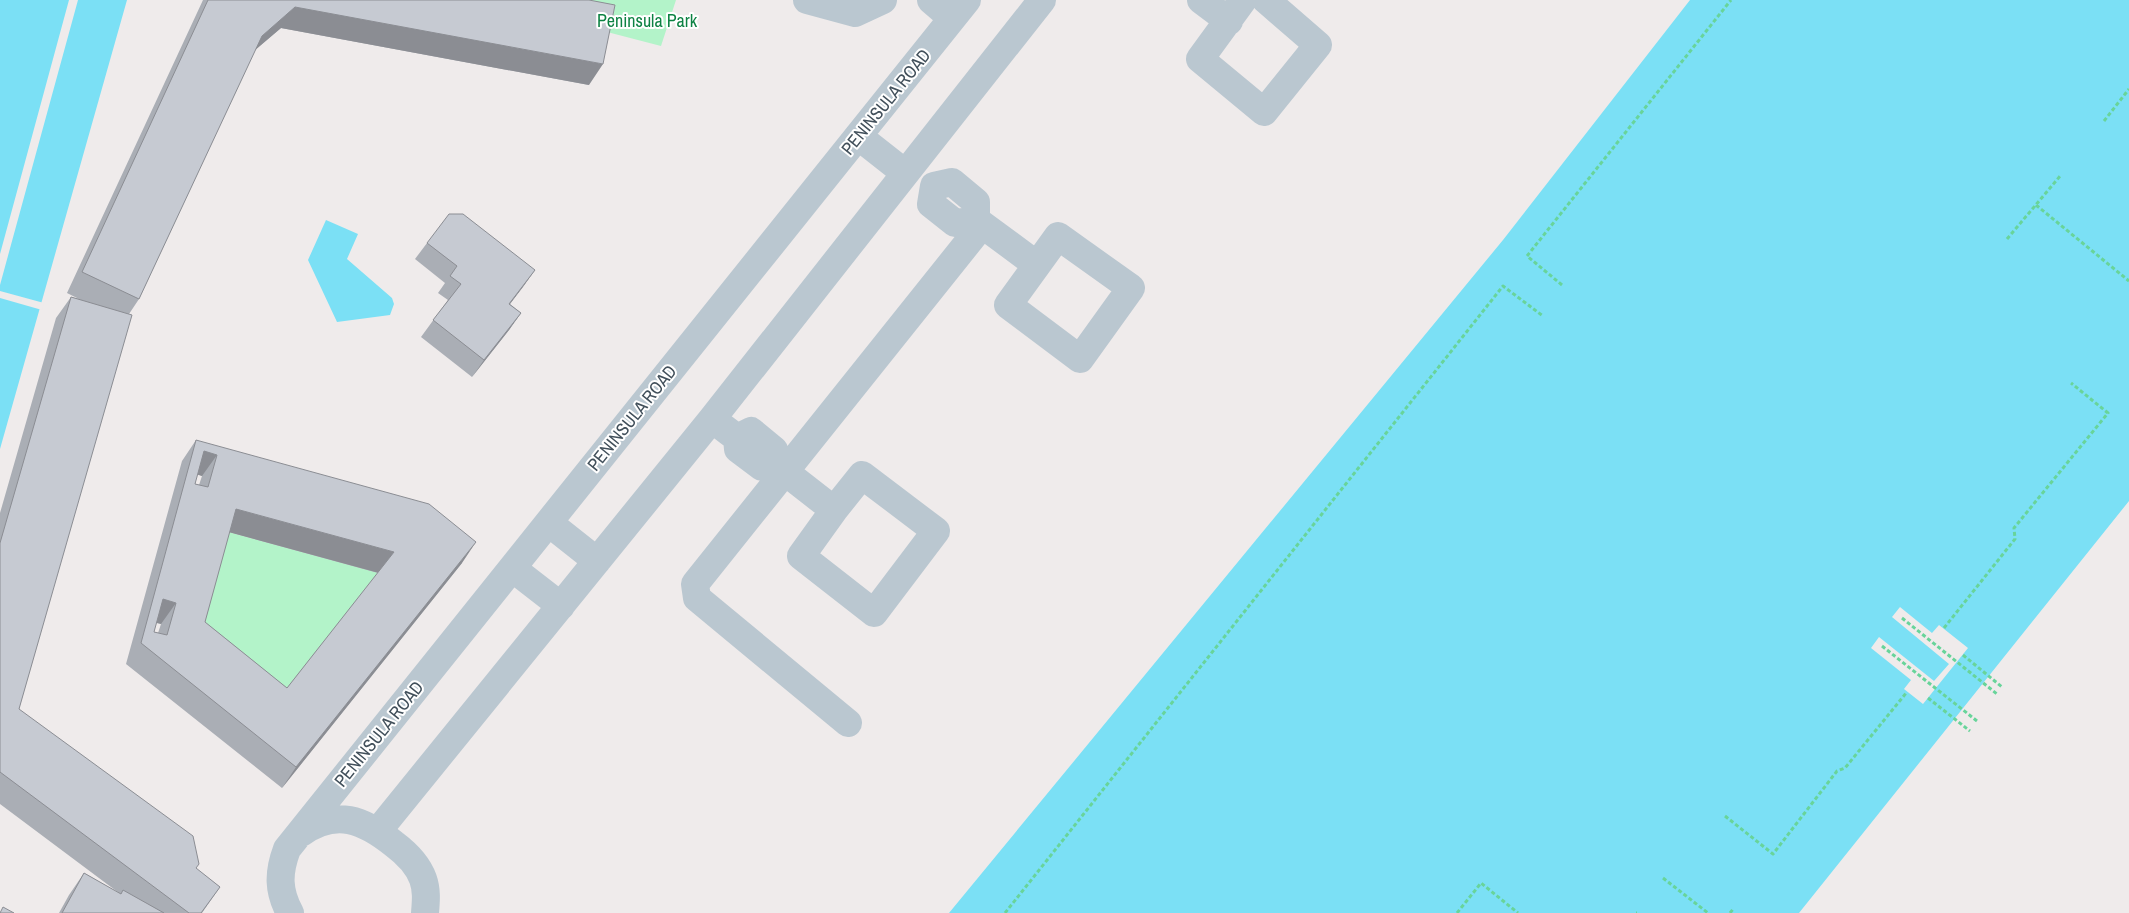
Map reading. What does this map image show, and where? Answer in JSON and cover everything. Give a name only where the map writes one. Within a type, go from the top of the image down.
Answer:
[{"type":"street","points":[[807,0],[855,13],[883,0]]},
{"type":"street","points":[[931,0],[959,9]]},
{"type":"street","points":[[378,831],[712,419],[1042,0]]},
{"type":"street","points":[[1201,0],[1236,10],[1200,59],[1264,112],[1318,45],[1266,0]]},
{"type":"street","name":"PENINSULA ROAD","points":[[290,913],[283,900],[280,883],[281,866],[287,849],[959,9]]},
{"type":"street","points":[[858,136],[934,186],[931,204],[955,223],[979,222],[1037,265]]},
{"type":"street","points":[[848,723],[697,598],[695,584],[781,468],[979,222]]},
{"type":"street","points":[[1058,236],[1131,288],[1080,359],[1008,305],[1037,265],[1058,236]]},
{"type":"street","points":[[712,419],[737,438],[738,450],[762,467],[781,468],[834,510]]},
{"type":"street","points":[[862,475],[936,531],[874,613],[800,556],[834,510],[862,475]]},
{"type":"street","points":[[549,522],[597,560]]},
{"type":"street","points":[[512,568],[561,606]]},
{"type":"street","name":"PENINSULA ROAD","points":[[298,836],[312,826],[328,820],[346,819],[363,823],[378,831],[414,863],[423,878],[426,895],[425,913]]},
{"type":"path","points":[[1562,284],[1527,256],[1731,0]]},
{"type":"path","points":[[2104,121],[2129,90]]},
{"type":"path","points":[[2007,238],[2061,175]]},
{"type":"path","points":[[2036,205],[2129,280]]},
{"type":"path","points":[[1005,913],[1503,286],[1543,316]]},
{"type":"path","points":[[1944,628],[2015,539],[2014,528],[2108,413],[2072,383]]},
{"type":"path","points":[[1902,618],[1997,694]]},
{"type":"path","points":[[1882,646],[1978,722]]},
{"type":"path","points":[[1963,655],[2002,687]]},
{"type":"path","points":[[1725,816],[1773,854],[1837,770],[1845,768],[1907,692]]},
{"type":"path","points":[[1928,698],[1970,731]]},
{"type":"path","points":[[1662,878],[1708,913]]},
{"type":"path","points":[[1457,913],[1481,883],[1518,913]]},
{"type":"path","points":[[1730,913],[1734,908]]},
{"type":"green space","name":"Peninsula Park","points":[[484,0],[676,0],[661,46]]},
{"type":"green space","points":[[221,530],[379,573],[272,709],[190,643]]},
{"type":"water","points":[[0,0],[127,0],[0,449]]},
{"type":"water","points":[[1690,0],[2129,0],[2129,501],[1799,913],[949,913],[1503,240]]},
{"type":"water","points":[[326,220],[358,234],[347,259],[392,298],[394,304],[390,315],[337,322],[308,260]]},
{"type":"pier","points":[[69,0],[78,0],[0,285],[0,254]]},
{"type":"pier","points":[[0,291],[44,303],[42,310],[0,298]]},
{"type":"pier","points":[[1900,607],[1932,633],[1939,625],[1968,648],[1923,704],[1904,689],[1911,680],[1871,648],[1879,637],[1934,681],[1949,664],[1892,617]]},
{"type":"building","points":[[208,0],[589,0],[615,5],[603,64],[295,7],[262,36],[139,299],[82,272]]},
{"type":"building","points":[[449,214],[463,214],[535,270],[509,304],[521,313],[484,360],[433,320],[461,284],[450,276],[457,266],[427,243]]},
{"type":"building","points":[[71,297],[132,315],[19,709],[193,836],[199,864],[196,868],[220,887],[201,913],[189,913],[0,772],[0,543]]},
{"type":"building","points":[[196,440],[429,504],[476,542],[296,767],[141,643]],"holes":[[[204,451],[217,455],[208,487],[195,484]],[[236,509],[394,552],[287,688],[205,622]],[[163,599],[176,603],[167,635],[154,632]]]},
{"type":"building","points":[[84,873],[121,894],[123,890],[164,913],[62,913]]},
{"type":"building","points":[[3,907],[14,913],[0,913]]}]
